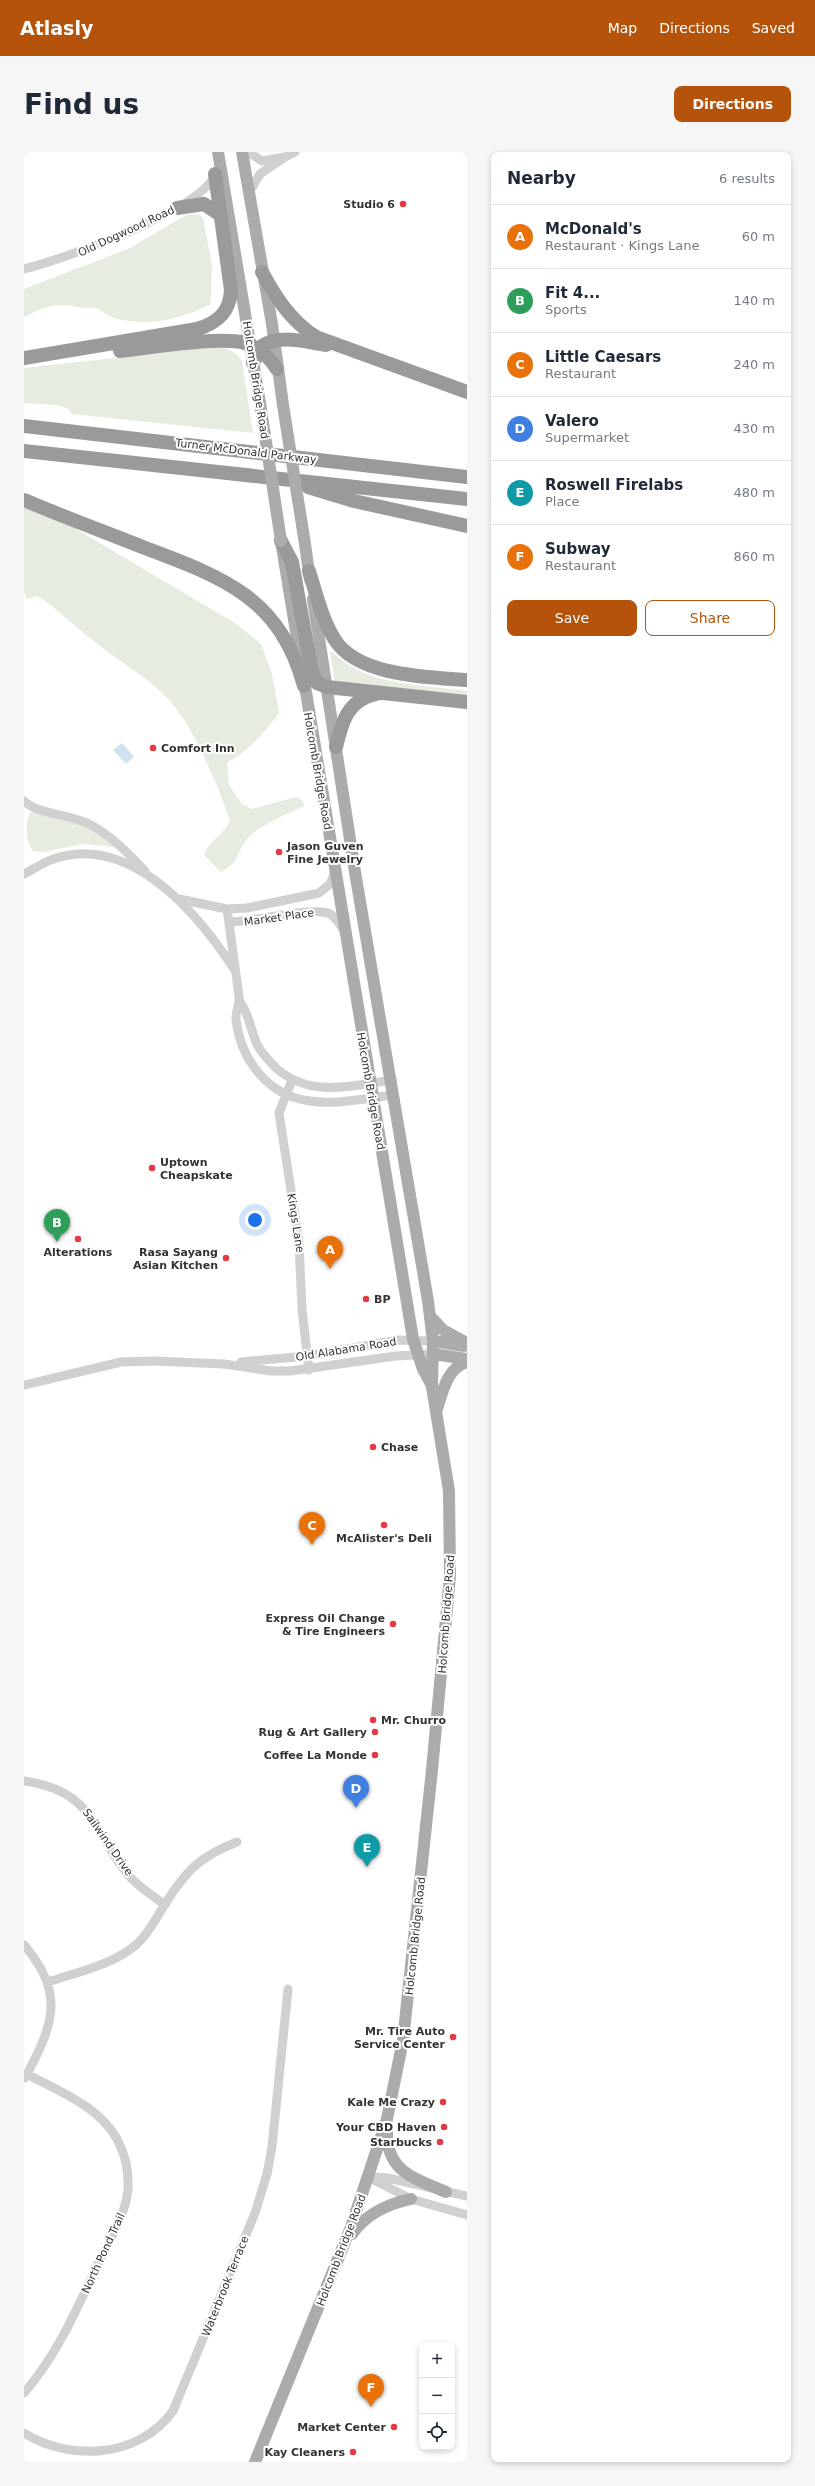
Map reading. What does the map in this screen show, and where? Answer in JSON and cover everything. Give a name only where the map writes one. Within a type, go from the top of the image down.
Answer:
[{"type":"highway","points":[[24,359],[197,329],[214,323],[226,311],[231,290],[219,214],[215,174]]},
{"type":"highway","points":[[177,208],[204,204],[219,214]]},
{"type":"highway","points":[[262,272],[285,309],[305,329],[316,337],[467,392]]},
{"type":"highway","points":[[255,347],[275,341],[290,340],[348,349]]},
{"type":"highway","points":[[24,359],[219,341],[239,342],[255,347],[277,369]]},
{"type":"highway","points":[[253,363],[255,347]]},
{"type":"highway","name":"Turner McDonald Parkway","points":[[24,426],[467,477]]},
{"type":"highway","name":"Turner McDonald Parkway","points":[[24,450],[467,499]]},
{"type":"highway","points":[[287,479],[354,501],[467,526]]},
{"type":"highway","points":[[24,500],[206,571],[234,586],[254,601],[276,625],[291,650],[304,686]]},
{"type":"highway","points":[[281,542],[292,562],[313,675],[317,683],[326,687],[467,702]]},
{"type":"highway","points":[[309,571],[330,632],[340,646],[351,657],[374,668],[467,680]]},
{"type":"highway","points":[[336,746],[343,719],[350,708],[364,698],[388,693]]},
{"type":"main road","points":[[215,174],[217,152]]},
{"type":"main road","name":"Holcomb Bridge Road","points":[[217,152],[255,347]]},
{"type":"main road","name":"Holcomb Bridge Road","points":[[242,152],[275,341],[277,369],[355,872],[392,1080],[430,1316],[433,1341],[432,1387]]},
{"type":"main road","name":"Holcomb Bridge Road","points":[[253,363],[304,686],[413,1339],[417,1354],[432,1387],[437,1410],[449,1504],[450,1563],[448,1609],[408,2003],[400,2057],[387,2119],[345,2244],[255,2462]]},
{"type":"main road","points":[[430,1316],[443,1330],[467,1344]]},
{"type":"main road","name":"Old Alabama Road","points":[[433,1341],[467,1347]]},
{"type":"main road","name":"Old Alabama Road","points":[[433,1354],[467,1359]]},
{"type":"main road","points":[[437,1410],[451,1374],[458,1366],[467,1362]]},
{"type":"main road","points":[[387,2119],[386,2145],[405,2174],[446,2192]]},
{"type":"main road","points":[[345,2244],[358,2225],[374,2212],[391,2204],[411,2199]]},
{"type":"street","points":[[248,152],[262,161],[285,157]]},
{"type":"street","points":[[249,193],[260,174],[295,152]]},
{"type":"street","name":"Old Dogwood Road","points":[[24,269],[76,254],[177,208],[205,189],[215,174]]},
{"type":"street","points":[[24,801],[34,808],[72,817],[99,829],[127,852],[153,880]]},
{"type":"street","points":[[24,874],[49,861],[77,856],[92,856],[116,860],[153,880],[178,899],[215,940],[236,972]]},
{"type":"street","name":"Market Place","points":[[227,909],[312,896],[325,890],[335,872]]},
{"type":"street","points":[[178,899],[227,909],[240,1002],[236,1018],[245,1052],[261,1076],[284,1095],[297,1099],[325,1102],[394,1094]]},
{"type":"street","name":"Market Place","points":[[229,922],[248,922],[322,912],[337,919],[345,931]]},
{"type":"street","points":[[240,1002],[247,1012],[257,1044],[264,1055],[292,1080],[304,1085],[325,1088],[392,1080]]},
{"type":"street","name":"Kings Lane","points":[[292,1080],[284,1095],[279,1113],[301,1259],[302,1310],[309,1370]]},
{"type":"street","name":"Old Alabama Road","points":[[224,1364],[307,1356],[342,1349],[413,1339],[433,1341]]},
{"type":"street","name":"Old Alabama Road","points":[[24,1385],[121,1362],[154,1361],[224,1364],[272,1371],[309,1370],[396,1356],[433,1354]]},
{"type":"street","name":"Sailwind Drive","points":[[24,1781],[45,1784],[59,1789],[82,1805],[130,1877],[165,1905]]},
{"type":"street","points":[[48,1982],[104,1964],[125,1953],[147,1934],[185,1874],[212,1852],[237,1842]]},
{"type":"street","points":[[24,1945],[38,1961],[48,1982],[51,2004],[49,2026],[44,2043],[25,2077]]},
{"type":"street","name":"Waterbrook Terrace","points":[[24,2433],[42,2447],[69,2456],[83,2458],[117,2455],[151,2436],[174,2411],[255,2213],[272,2147],[288,1988]]},
{"type":"street","name":"North Pond Trail","points":[[24,2393],[37,2378],[61,2341],[121,2217],[128,2188],[127,2171],[123,2152],[106,2124],[87,2107],[25,2077]]},
{"type":"street","points":[[368,2177],[388,2178],[467,2196]]},
{"type":"street","points":[[368,2177],[411,2199],[467,2215]]},
{"type":"shaded area","points":[[198,214],[203,218],[212,264],[211,301],[209,305],[175,318],[153,322],[117,319],[95,308],[66,305],[46,307],[24,317],[24,289],[130,248],[186,215]]},
{"type":"shaded area","points":[[213,347],[229,350],[236,354],[242,361],[253,433],[72,414],[69,409],[57,405],[24,403],[24,368]]},
{"type":"shaded area","points":[[24,507],[71,526],[238,625],[261,644],[272,674],[279,713],[256,741],[243,753],[227,763],[229,785],[242,804],[252,809],[296,797],[303,801],[304,806],[253,833],[245,842],[232,864],[221,872],[204,855],[209,845],[224,830],[230,820],[219,790],[197,741],[170,701],[153,685],[92,640],[62,614],[38,596],[27,599],[24,592]]},
{"type":"shaded area","points":[[330,652],[333,652],[346,663],[362,672],[378,678],[414,685],[467,691],[467,697],[335,681]]},
{"type":"shaded area","points":[[31,812],[76,821],[114,844],[114,847],[82,844],[44,852],[33,851],[27,837],[27,821]]},
{"type":"water","points":[[122,743],[134,757],[126,764],[113,750]]},
{"type":"place","name":"Studio 6","points":[[403,204]]},
{"type":"place","name":"Comfort Inn","points":[[153,748]]},
{"type":"place","name":"Jason Guven Fine Jewelry","points":[[279,852]]},
{"type":"place","name":"Uptown Cheapskate","points":[[152,1168]]},
{"type":"place","name":"Alterations","points":[[78,1239]]},
{"type":"place","name":"Fit 4...","points":[[57,1242]]},
{"type":"place","name":"Rasa Sayang Asian Kitchen","points":[[226,1258]]},
{"type":"place","name":"McDonald's","points":[[330,1269]]},
{"type":"place","name":"BP","points":[[366,1299]]},
{"type":"place","name":"Chase","points":[[373,1447]]},
{"type":"place","name":"McAlister's Deli","points":[[384,1525]]},
{"type":"place","name":"Little Caesars","points":[[312,1545]]},
{"type":"place","name":"Express Oil Change & Tire Engineers","points":[[393,1624]]},
{"type":"place","name":"Mr. Churro","points":[[373,1720]]},
{"type":"place","name":"Rug & Art Gallery","points":[[375,1732]]},
{"type":"place","name":"Coffee La Monde","points":[[375,1755]]},
{"type":"place","name":"Valero","points":[[356,1808]]},
{"type":"place","name":"Roswell Firelabs","points":[[367,1867]]},
{"type":"place","name":"Mr. Tire Auto Service Center","points":[[453,2037]]},
{"type":"place","name":"Kale Me Crazy","points":[[443,2102]]},
{"type":"place","name":"Your CBD Haven","points":[[444,2127]]},
{"type":"place","name":"Starbucks","points":[[440,2142]]},
{"type":"place","name":"Subway","points":[[371,2407]]},
{"type":"place","name":"Market Center","points":[[394,2427]]},
{"type":"place","name":"Kay Cleaners","points":[[353,2452]]}]
